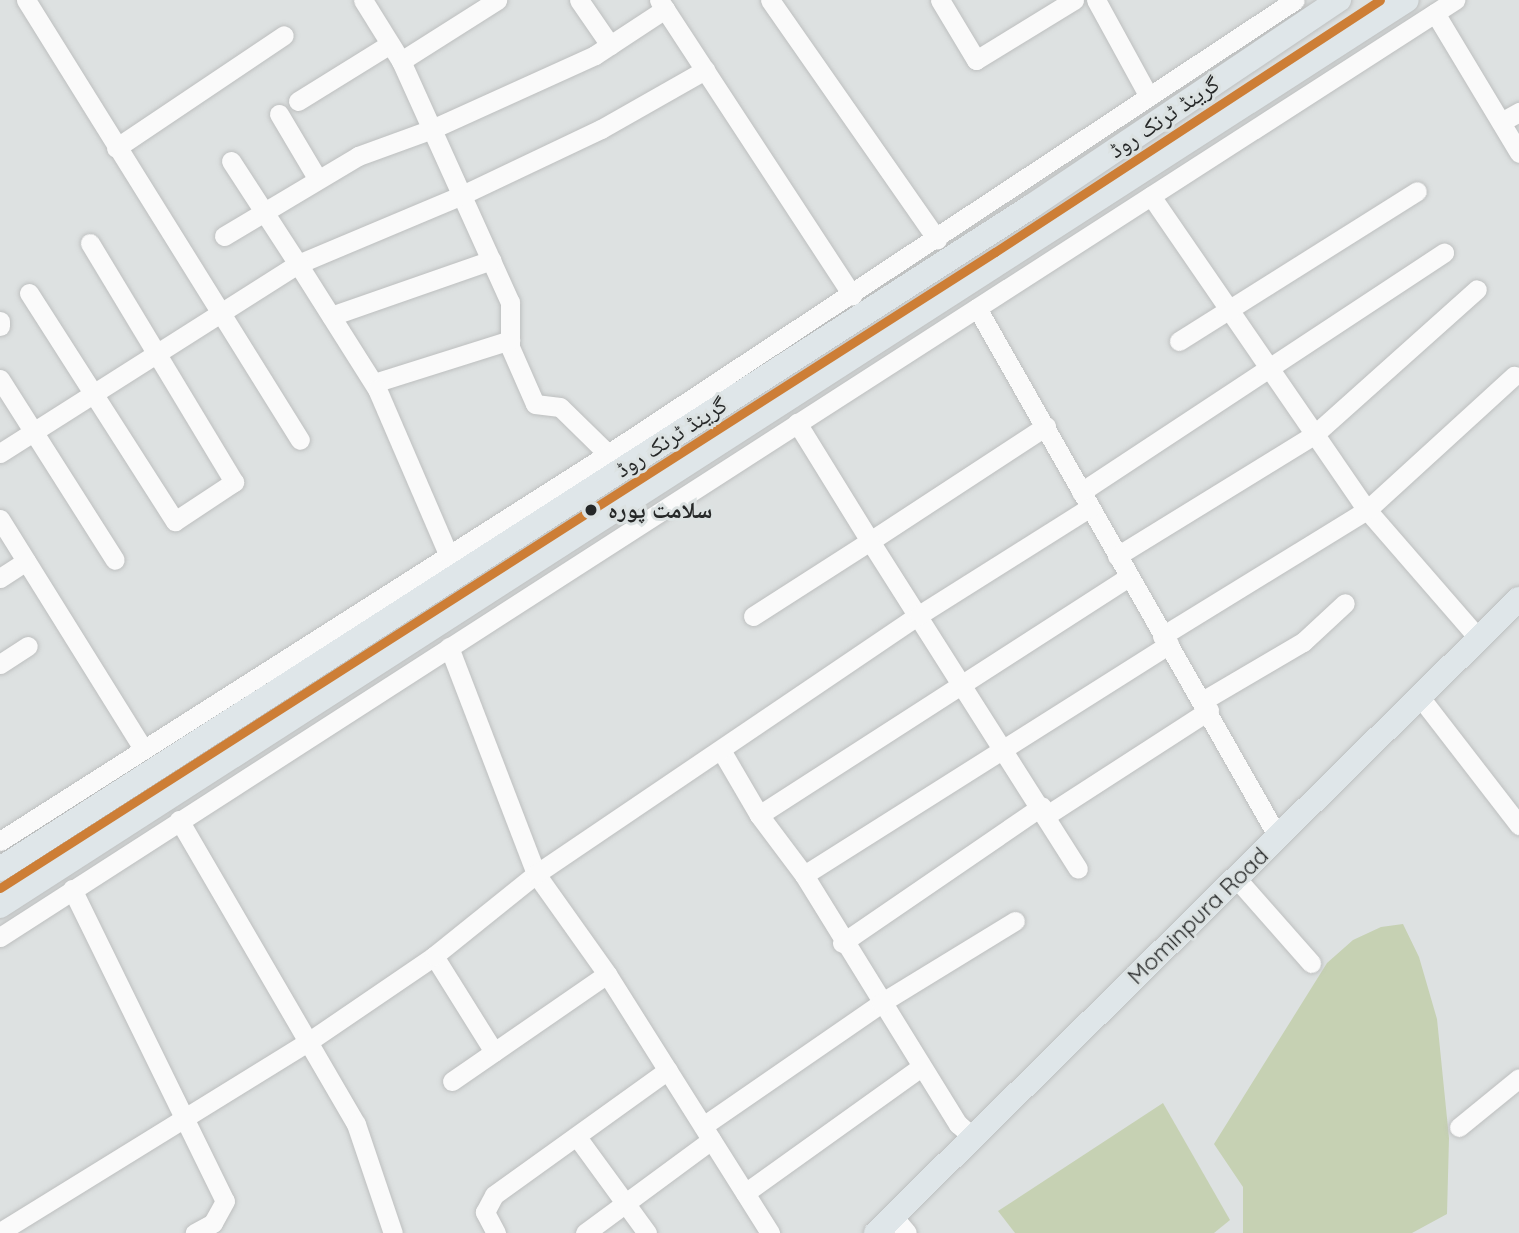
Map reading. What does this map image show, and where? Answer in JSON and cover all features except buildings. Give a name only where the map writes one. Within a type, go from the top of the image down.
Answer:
[{"type":"main road","name":"گرینڈ ٹرنک روڈ","points":[[0,869],[327,647],[1032,206],[1337,0]]},
{"type":"main road","name":"گرینڈ ٹرنک روڈ","points":[[0,906],[1407,0]]},
{"type":"main road","points":[[1032,206],[1048,231]]},
{"type":"main road","name":"Mominpura Road","points":[[892,1227],[972,1136],[1237,879],[1519,599]]},
{"type":"street","points":[[26,0],[300,440]]},
{"type":"street","points":[[363,0],[401,61],[510,302],[510,340],[535,404],[560,407],[608,454]]},
{"type":"street","points":[[401,61],[497,0]]},
{"type":"street","points":[[579,0],[610,45]]},
{"type":"street","points":[[770,0],[937,239]]},
{"type":"street","points":[[940,0],[976,60],[1074,0]]},
{"type":"street","points":[[1096,0],[1148,95]]},
{"type":"street","points":[[0,841],[143,749],[327,647],[449,556],[852,295],[1148,95],[1295,0]]},
{"type":"street","points":[[0,936],[1455,0]]},
{"type":"street","points":[[224,236],[317,178],[358,156],[432,129],[610,45],[662,4],[852,295]]},
{"type":"street","points":[[1435,13],[1519,153]]},
{"type":"street","points":[[116,148],[284,35]]},
{"type":"street","points":[[298,101],[390,44]]},
{"type":"street","points":[[0,453],[298,264],[462,195],[601,129],[705,70]]},
{"type":"street","points":[[1501,122],[1519,112]]},
{"type":"street","points":[[279,114],[317,178]]},
{"type":"street","points":[[231,161],[374,383],[449,556]]},
{"type":"street","points":[[1179,341],[1418,191]]},
{"type":"street","points":[[1151,196],[1367,510],[1479,639]]},
{"type":"street","points":[[29,293],[175,521],[234,482],[90,243]]},
{"type":"street","points":[[0,1232],[308,1042],[434,956],[537,874],[919,615],[1270,369],[1444,253]]},
{"type":"street","points":[[331,316],[492,260]]},
{"type":"street","points":[[1117,556],[1315,434],[1477,289]]},
{"type":"street","points":[[977,309],[1046,426],[1129,577],[1206,705],[1278,838]]},
{"type":"street","points":[[374,383],[510,340]]},
{"type":"street","points":[[804,875],[1003,750],[1166,640],[1367,510],[1514,376]]},
{"type":"street","points":[[0,379],[115,559]]},
{"type":"street","points":[[797,423],[1079,869]]},
{"type":"street","points":[[753,616],[1046,426]]},
{"type":"street","points":[[0,519],[143,749]]},
{"type":"street","points":[[0,578],[26,561]]},
{"type":"street","points":[[759,815],[1129,577]]},
{"type":"street","points":[[842,943],[1303,642],[1345,603]]},
{"type":"street","points":[[0,664],[28,646]]},
{"type":"street","points":[[449,647],[537,874],[607,974],[770,1233]]},
{"type":"street","points":[[1420,697],[1519,825]]},
{"type":"street","points":[[721,750],[759,815],[804,875],[842,943],[958,1124],[972,1136]]},
{"type":"street","points":[[179,820],[356,1125],[393,1233]]},
{"type":"street","points":[[1237,879],[1311,962]]},
{"type":"street","points":[[72,889],[225,1201],[213,1223],[195,1233]]},
{"type":"street","points":[[585,1233],[625,1203],[707,1133],[881,1003],[1015,921]]},
{"type":"street","points":[[434,956],[494,1052]]},
{"type":"street","points":[[452,1081],[607,974]]},
{"type":"street","points":[[745,1193],[921,1067]]},
{"type":"street","points":[[496,1233],[485,1212],[494,1195],[668,1070]]},
{"type":"street","points":[[1460,1127],[1519,1078]]},
{"type":"street","points":[[577,1137],[646,1233]]},
{"type":"green space","points":[[1403,924],[1419,957],[1437,1019],[1449,1138],[1447,1214],[1412,1233],[1243,1233],[1243,1187],[1214,1144],[1327,963],[1353,940],[1381,927]]},
{"type":"green space","points":[[1163,1103],[1230,1220],[1214,1233],[1015,1233],[998,1211]]},
{"type":"transit line","points":[[0,888],[995,252],[1380,0]]},
{"type":"place","name":"سلامت پورہ","points":[[591,510]]}]
